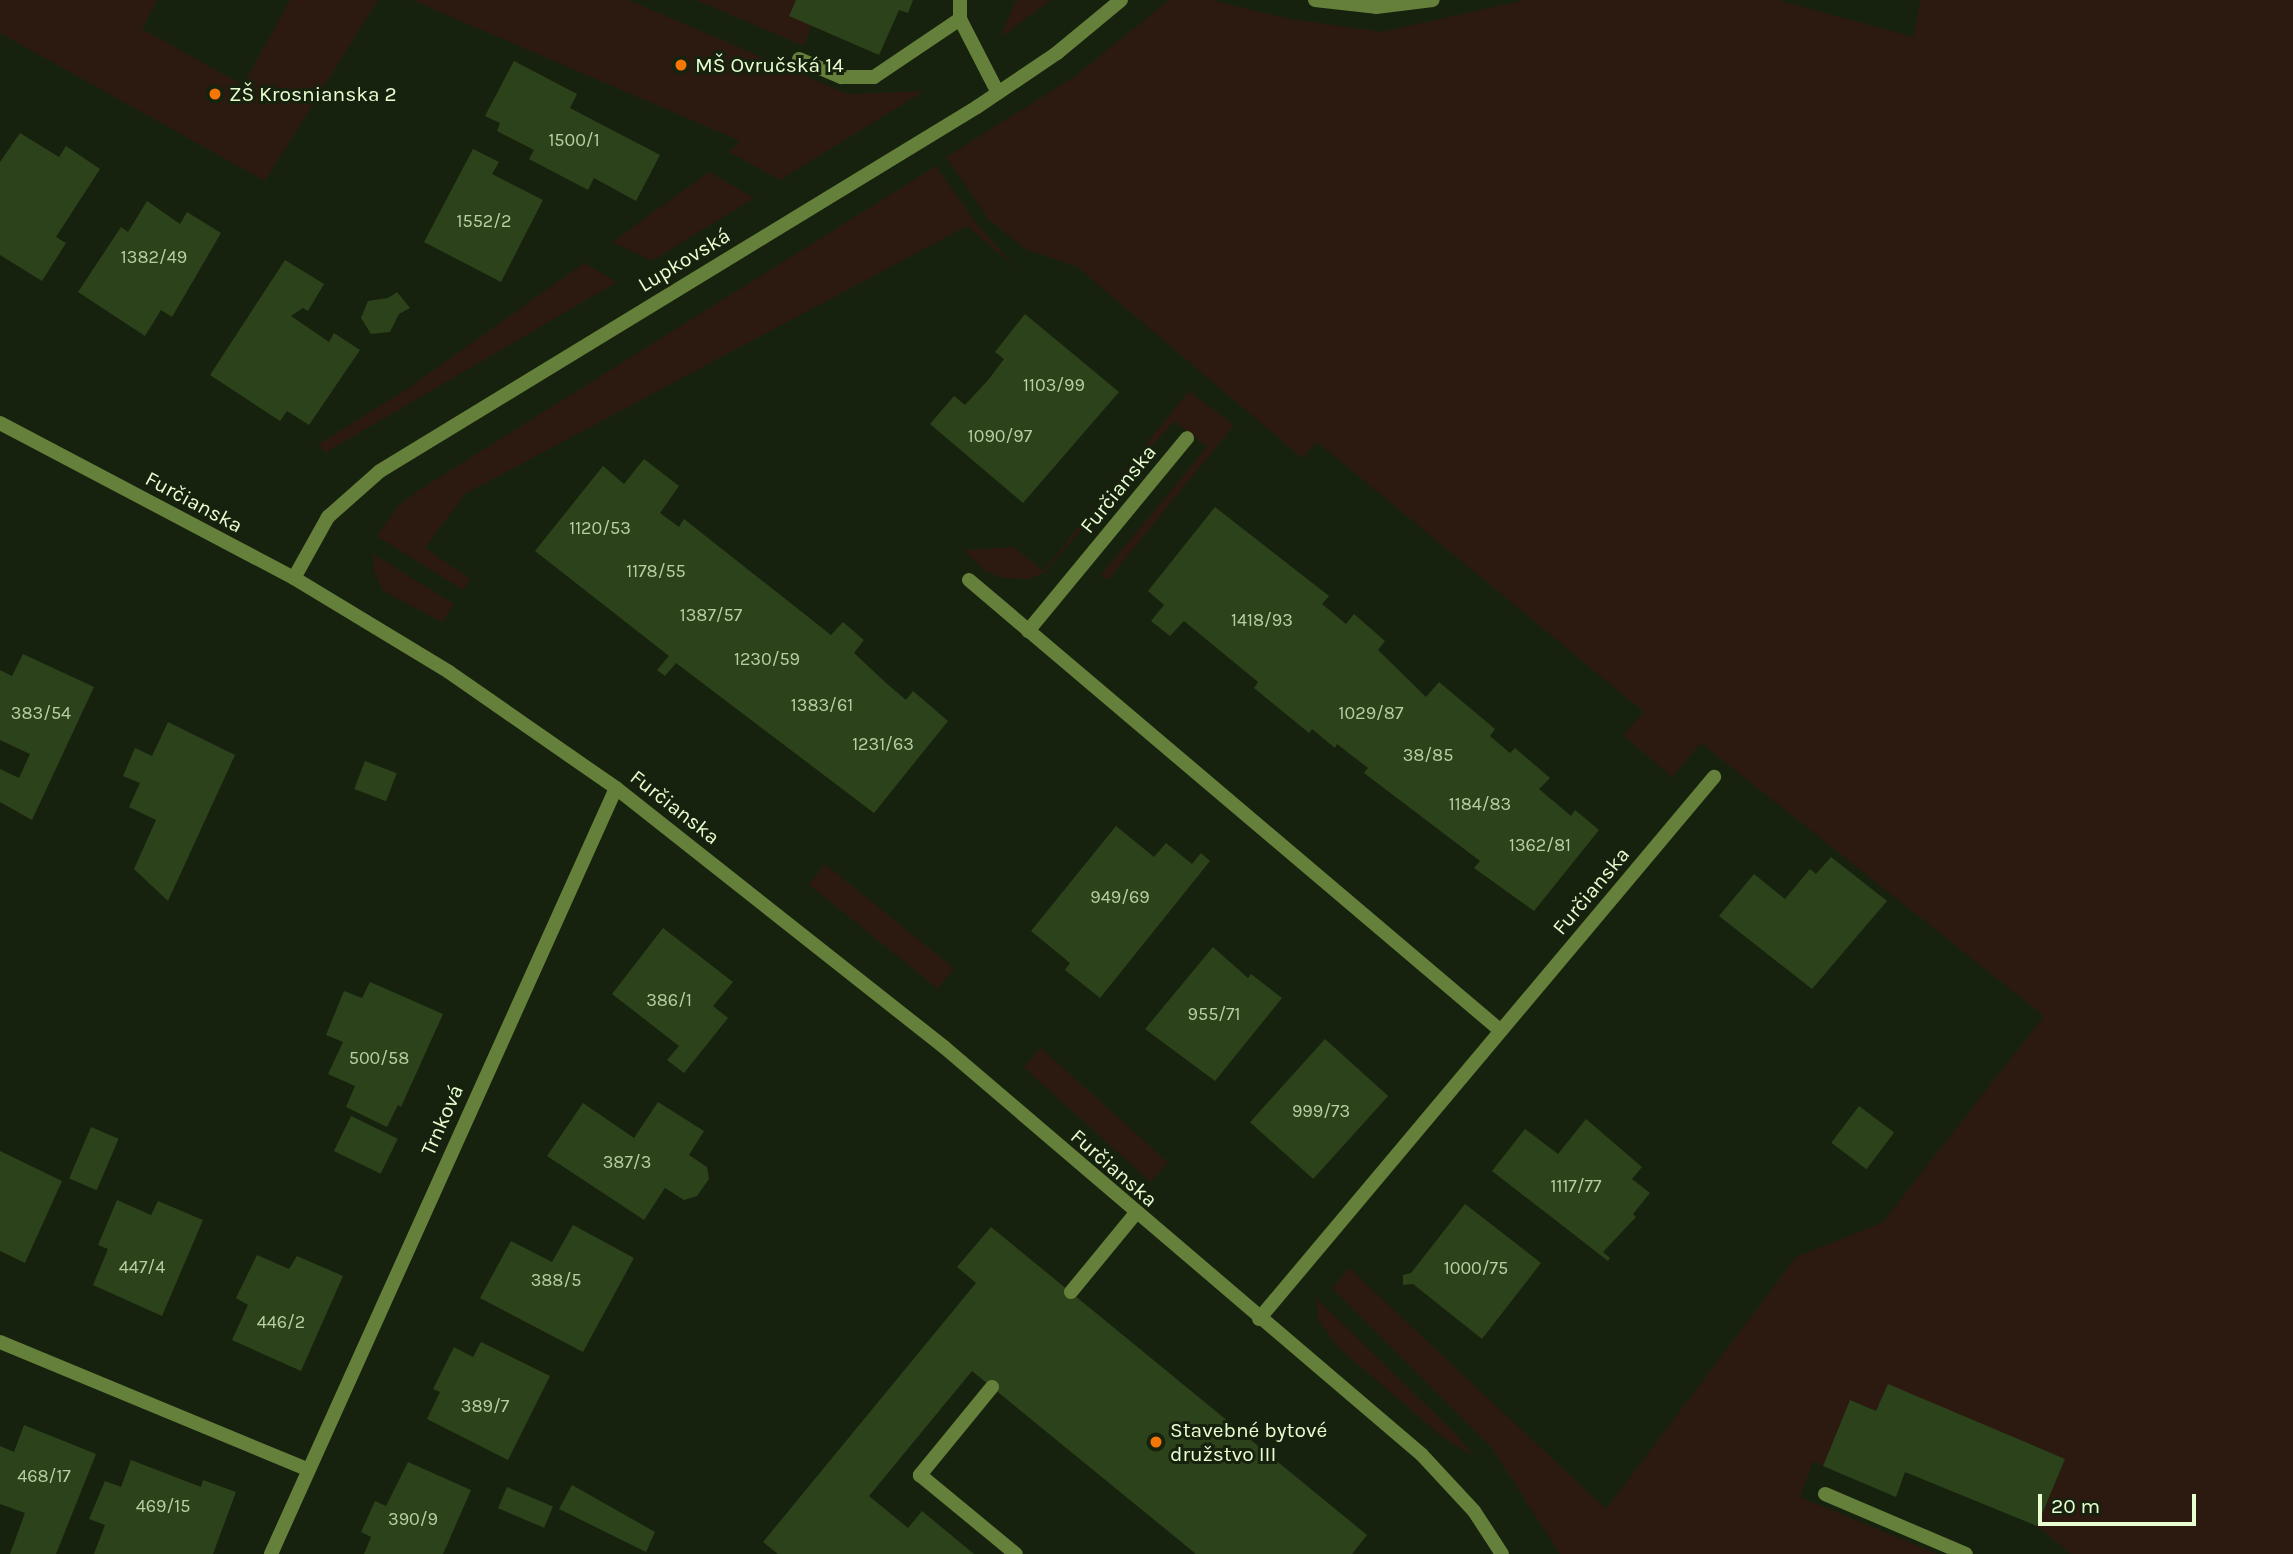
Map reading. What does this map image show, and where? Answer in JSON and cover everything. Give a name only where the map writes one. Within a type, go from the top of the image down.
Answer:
[{"type":"street","points":[[960,0],[960,19],[998,93]]},
{"type":"street","name":"Lupkovská","points":[[294,578],[328,517],[380,471],[998,93],[1057,53],[1121,0]]},
{"type":"street","points":[[1315,0],[1376,7],[1433,0]]},
{"type":"street","points":[[799,60],[841,77],[874,78],[960,19]]},
{"type":"street","name":"Furčianska","points":[[0,423],[294,578],[449,672],[616,788],[943,1047],[1135,1214],[1423,1455],[1474,1511],[1502,1554]]},
{"type":"street","name":"Furčianska","points":[[1028,631],[1187,438]]},
{"type":"street","points":[[969,580],[1501,1031]]},
{"type":"street","name":"Furčianska","points":[[1259,1319],[1714,777]]},
{"type":"street","name":"Trnková","points":[[271,1554],[616,788]]},
{"type":"street","points":[[1071,1292],[1135,1214]]},
{"type":"street","points":[[0,1342],[307,1469]]},
{"type":"street","points":[[992,1387],[920,1475],[1016,1554]]},
{"type":"street","points":[[1825,1494],[1966,1554]]},
{"type":"shaded area","name":"ZŠ Krosnianska 2","points":[[0,0],[157,0],[142,29],[243,85],[290,0],[378,0],[265,181],[0,33]]},
{"type":"shaded area","name":"MŠ Ovručská 14","points":[[412,0],[629,0],[848,94],[924,91],[780,180],[729,152],[740,141]]},
{"type":"shaded area","points":[[696,0],[796,0],[789,16],[811,25],[804,46]]},
{"type":"shaded area","points":[[1016,0],[1051,0],[1000,38]]},
{"type":"shaded area","points":[[1169,0],[1211,0],[1290,19],[1382,32],[1525,0],[1778,0],[1913,37],[1921,0],[2293,0],[2293,1554],[2071,1554],[2037,1526],[2065,1459],[1888,1385],[1876,1411],[1850,1400],[1823,1466],[1813,1461],[1800,1497],[1937,1554],[1560,1554],[1491,1447],[1332,1288],[1349,1268],[1606,1509],[1796,1257],[1882,1223],[2044,1016],[1701,743],[1672,777],[1623,735],[1644,712],[1317,442],[1302,458],[1076,266],[1025,249],[989,220],[946,157],[1074,77]]},
{"type":"shaded area","points":[[936,166],[976,223],[1015,267],[967,226],[465,494],[425,548],[470,579],[463,590],[377,536],[398,506],[416,492]]},
{"type":"shaded area","points":[[709,172],[754,198],[652,261],[612,242]]},
{"type":"shaded area","points":[[584,263],[617,282],[325,453],[319,444],[410,387]]},
{"type":"shaded area","points":[[1189,391],[1234,425],[1108,580],[1101,575],[1207,447],[1174,421],[1045,572],[1030,579],[1001,578],[984,570],[963,550],[1014,547],[1043,571]]},
{"type":"shaded area","points":[[373,554],[454,604],[442,622],[383,591],[374,571]]},
{"type":"shaded area","points":[[825,864],[954,968],[938,989],[809,884]]},
{"type":"shaded area","points":[[1041,1048],[1168,1162],[1151,1182],[1024,1067]]},
{"type":"shaded area","points":[[1316,1298],[1454,1432],[1474,1456],[1445,1439],[1340,1349],[1318,1320]]},
{"type":"building","points":[[796,0],[913,0],[908,13],[899,10],[879,55],[789,16]]},
{"type":"building","points":[[514,61],[577,94],[570,108],[660,155],[636,201],[594,178],[588,190],[529,159],[534,150],[497,131],[500,123],[485,116]]},
{"type":"building","points":[[20,133],[59,157],[66,146],[100,169],[56,237],[66,243],[42,281],[0,255],[0,162]]},
{"type":"building","points":[[473,149],[499,162],[492,174],[543,200],[501,282],[424,242]]},
{"type":"building","points":[[147,201],[180,224],[187,212],[221,233],[172,317],[161,310],[145,336],[78,292],[121,227],[128,232]]},
{"type":"building","points":[[285,260],[324,284],[308,311],[303,308],[291,316],[329,342],[334,333],[360,350],[309,425],[287,411],[280,421],[210,375]]},
{"type":"building","points":[[397,292],[410,308],[399,314],[390,332],[371,334],[361,318],[368,301],[388,298]]},
{"type":"building","points":[[1025,314],[1119,392],[1023,503],[930,424],[954,396],[965,405],[989,379],[1004,359],[995,352]]},
{"type":"building","points":[[644,459],[679,486],[660,513],[679,527],[684,519],[831,635],[843,622],[864,640],[854,653],[906,700],[913,691],[948,721],[874,813],[676,663],[665,676],[657,670],[669,656],[535,551],[603,466],[624,484]]},
{"type":"building","points":[[1215,507],[1329,596],[1322,604],[1346,624],[1354,614],[1385,641],[1378,650],[1426,697],[1439,682],[1495,729],[1490,736],[1510,753],[1515,748],[1550,778],[1539,789],[1571,816],[1575,810],[1599,830],[1534,911],[1474,868],[1480,861],[1364,773],[1368,768],[1337,744],[1335,748],[1312,729],[1309,733],[1254,688],[1258,682],[1184,621],[1170,636],[1151,621],[1164,605],[1148,591]]},
{"type":"building","points":[[23,654],[94,687],[32,820],[0,802],[0,769],[19,778],[30,754],[0,740],[0,670],[12,676]]},
{"type":"building","points":[[168,722],[235,755],[168,901],[134,869],[156,820],[129,807],[140,783],[123,776],[135,748],[152,756]]},
{"type":"building","points":[[365,761],[397,773],[386,801],[354,789]]},
{"type":"building","points":[[1116,826],[1154,857],[1166,843],[1192,864],[1201,853],[1210,861],[1100,998],[1065,970],[1070,963],[1031,931]]},
{"type":"building","points":[[1831,857],[1887,901],[1812,989],[1719,916],[1754,874],[1785,899],[1810,869],[1816,874]]},
{"type":"building","points":[[663,928],[733,982],[713,1006],[728,1018],[684,1073],[667,1060],[679,1046],[612,994]]},
{"type":"building","points":[[1213,947],[1248,978],[1251,974],[1282,998],[1215,1081],[1145,1029]]},
{"type":"building","points":[[370,982],[443,1014],[401,1107],[398,1105],[387,1127],[346,1107],[355,1086],[328,1074],[343,1042],[326,1035],[344,991],[362,998]]},
{"type":"building","points":[[1325,1039],[1388,1096],[1313,1179],[1250,1122]]},
{"type":"building","points":[[658,1102],[704,1131],[689,1155],[707,1167],[709,1179],[697,1196],[684,1200],[665,1188],[644,1220],[547,1156],[583,1103],[634,1138]]},
{"type":"building","points":[[1859,1106],[1894,1132],[1866,1169],[1831,1143]]},
{"type":"building","points":[[351,1116],[398,1139],[381,1174],[334,1151]]},
{"type":"building","points":[[1586,1119],[1642,1167],[1632,1179],[1650,1193],[1633,1214],[1636,1217],[1603,1252],[1610,1258],[1608,1261],[1492,1171],[1525,1129],[1558,1154]]},
{"type":"building","points":[[91,1127],[119,1139],[97,1190],[69,1179]]},
{"type":"building","points":[[0,1151],[62,1181],[25,1263],[0,1251]]},
{"type":"building","points":[[117,1200],[151,1215],[158,1201],[203,1220],[162,1316],[93,1285],[108,1249],[98,1245]]},
{"type":"building","points":[[1465,1204],[1541,1263],[1482,1339],[1413,1284],[1403,1285],[1403,1275],[1411,1273]]},
{"type":"building","points":[[573,1225],[634,1258],[583,1352],[480,1298],[511,1241],[552,1262]]},
{"type":"building","name":"Stavebné bytové družstvo III","points":[[991,1227],[1367,1535],[1352,1554],[1196,1554],[972,1371],[869,1496],[908,1528],[922,1511],[974,1554],[778,1554],[763,1542],[976,1283],[957,1267]]},
{"type":"building","points":[[257,1255],[289,1269],[297,1256],[343,1276],[301,1371],[232,1340],[248,1305],[236,1298]]},
{"type":"building","points":[[481,1342],[550,1376],[508,1460],[427,1419],[440,1392],[433,1389],[454,1347],[473,1357]]},
{"type":"building","points":[[1888,1384],[2065,1459],[2037,1526],[1905,1472],[1896,1497],[1823,1466],[1850,1400],[1876,1411]]},
{"type":"building","points":[[24,1425],[96,1454],[56,1554],[10,1554],[25,1513],[0,1504],[0,1446],[14,1452]]},
{"type":"building","points":[[131,1460],[201,1487],[203,1480],[236,1492],[213,1554],[94,1554],[105,1525],[89,1519],[105,1481],[121,1487]]},
{"type":"building","points":[[408,1462],[471,1490],[443,1554],[364,1554],[371,1537],[361,1532],[375,1501],[386,1506]]},
{"type":"building","points":[[572,1485],[655,1532],[646,1552],[559,1509]]},
{"type":"building","points":[[507,1487],[553,1507],[544,1528],[498,1508]]},
{"type":"place","name":"MŠ Ovručská 14","points":[[681,65]]},
{"type":"place","name":"ZŠ Krosnianska 2","points":[[215,94]]},
{"type":"place","name":"Stavebné bytové družstvo III","points":[[1156,1442]]}]
